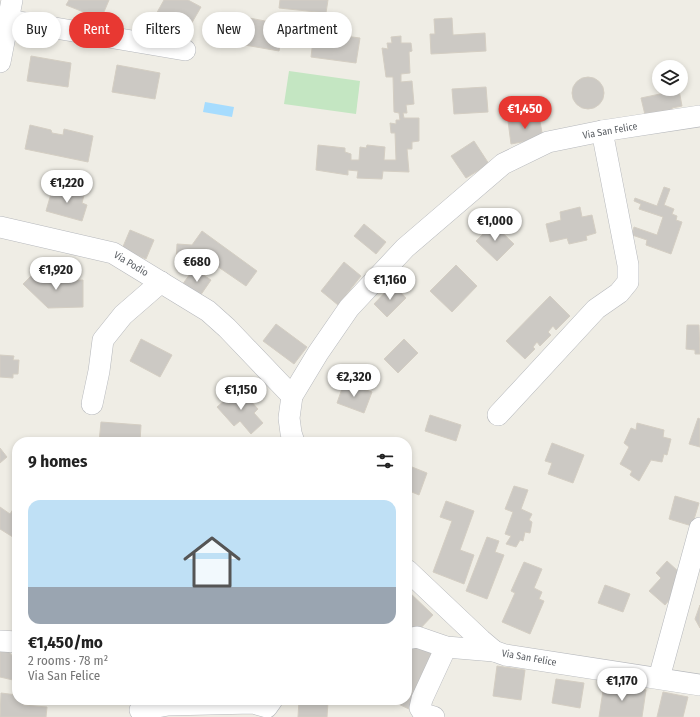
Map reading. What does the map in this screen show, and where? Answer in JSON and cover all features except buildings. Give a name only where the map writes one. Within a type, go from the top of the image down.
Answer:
[{"type":"street","points":[[0,62],[10,10],[185,50]]},
{"type":"street","name":"Via San Felice","points":[[292,437],[289,418],[292,396],[318,353],[349,308],[405,248],[503,164],[548,142],[602,131],[700,116]]},
{"type":"street","points":[[498,415],[596,309],[619,293],[628,282],[628,265],[602,131]]},
{"type":"street","name":"Via Podio","points":[[0,228],[113,253],[208,311],[227,328],[292,396]]},
{"type":"street","points":[[92,404],[99,371],[103,340],[123,315],[161,282]]},
{"type":"street","points":[[658,678],[700,528]]},
{"type":"street","name":"Via San Felice","points":[[412,575],[494,651],[505,655],[700,685]]},
{"type":"street","points":[[412,638],[417,637],[446,647],[494,651]]},
{"type":"street","points":[[0,641],[12,642]]},
{"type":"street","points":[[434,717],[424,714],[420,708],[422,699],[446,647]]},
{"type":"street","points":[[140,710],[168,705]]},
{"type":"street","points":[[259,705],[269,708]]},
{"type":"green space","points":[[289,71],[360,81],[356,114],[284,104]]},
{"type":"water","points":[[205,102],[234,107],[232,117],[203,112]]}]
